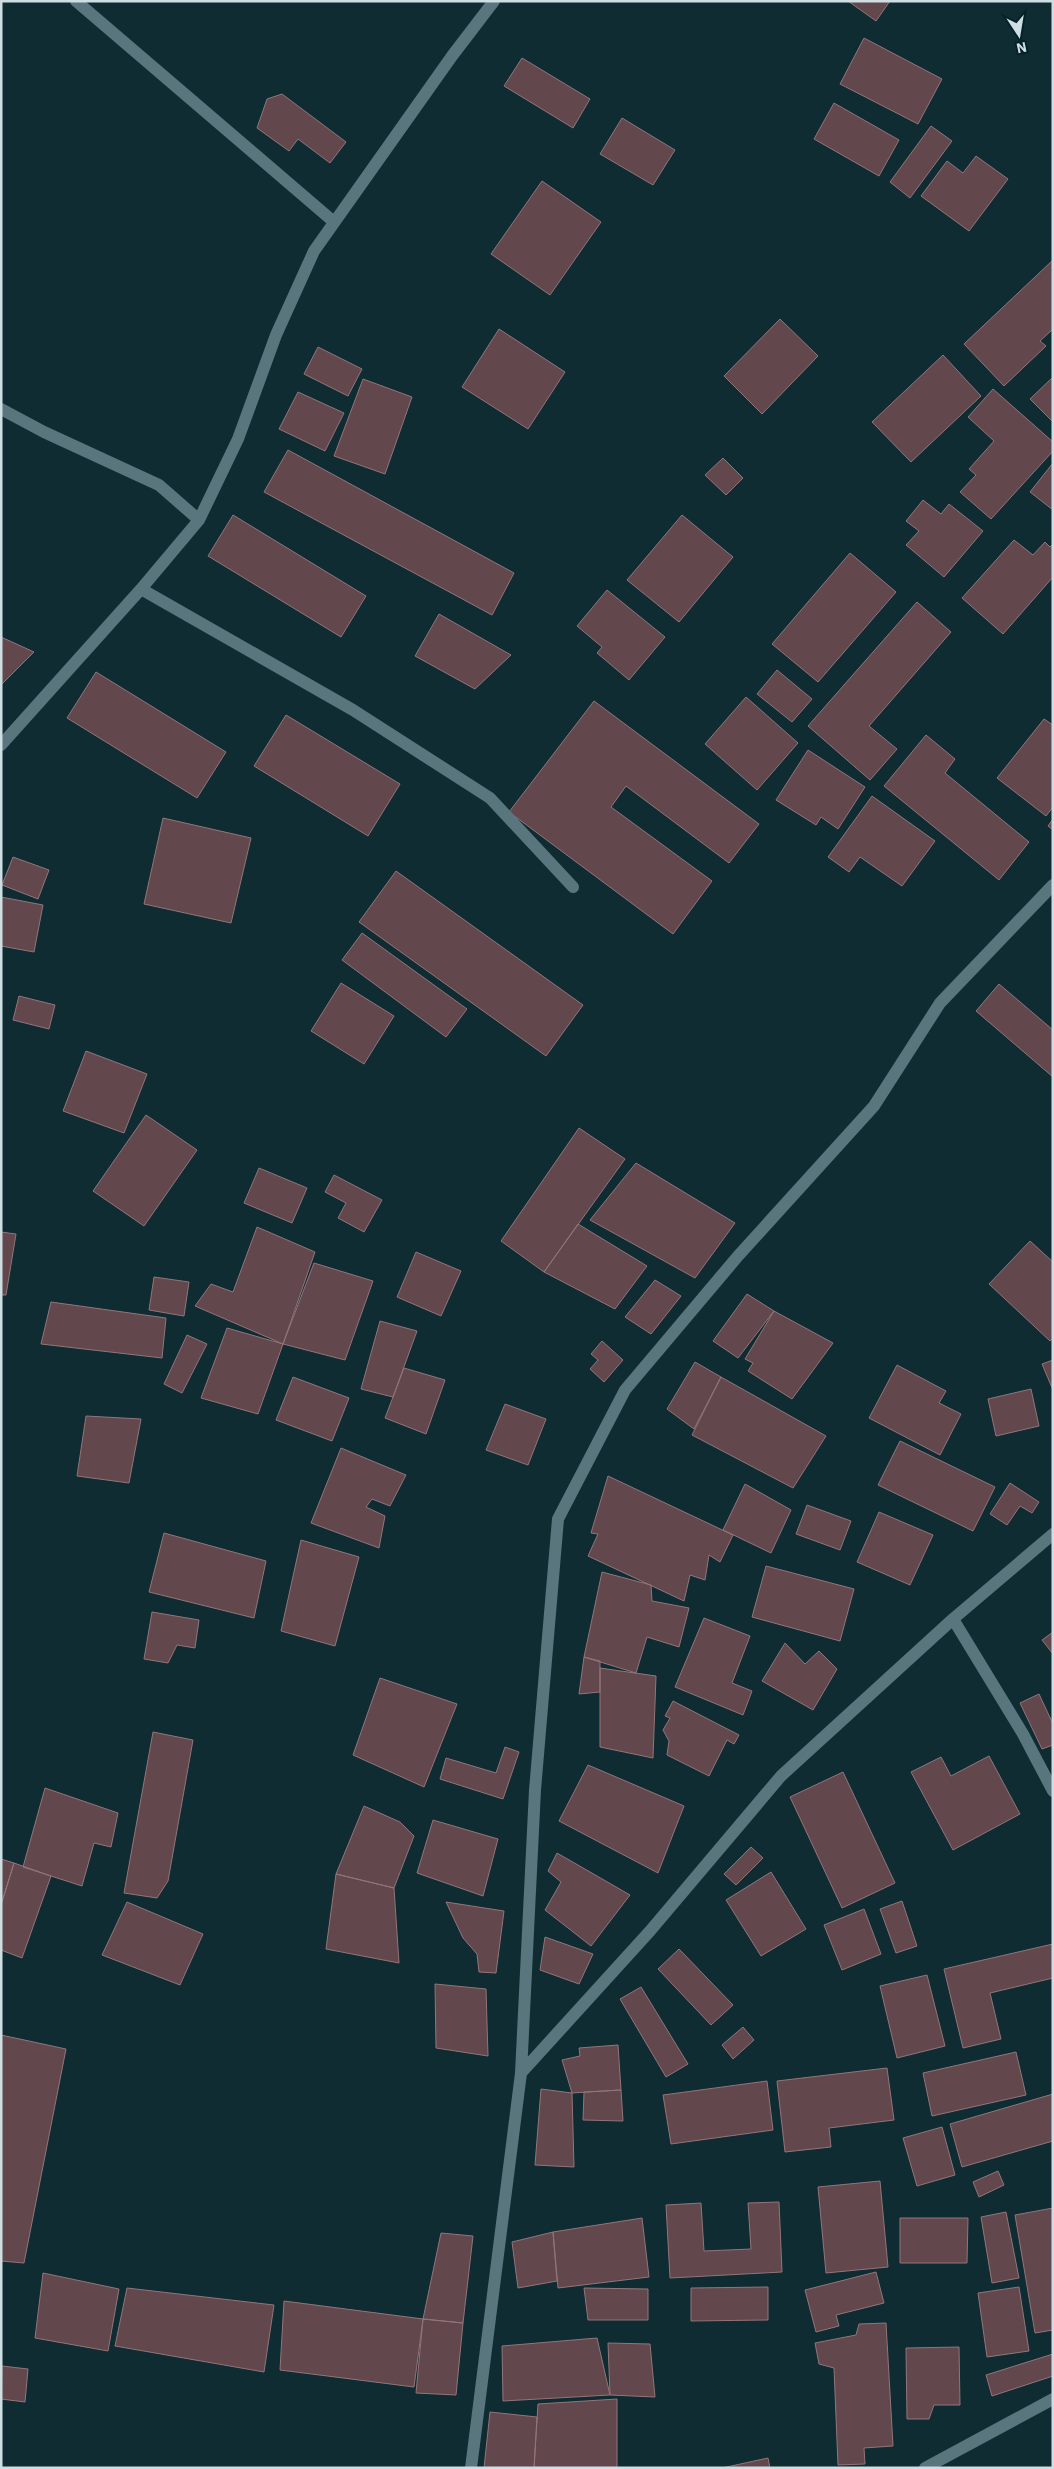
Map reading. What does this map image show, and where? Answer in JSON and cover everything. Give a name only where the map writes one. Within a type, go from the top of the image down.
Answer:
[{"type":"street","points":[[76,1],[334,222]]},
{"type":"street","points":[[1,745],[141,589],[199,520],[238,439],[276,336],[314,251],[452,56],[494,1]]},
{"type":"street","points":[[1,409],[44,432],[160,485],[199,520]]},
{"type":"street","points":[[141,589],[353,710],[490,798],[573,887]]},
{"type":"street","points":[[471,2468],[521,2073],[535,1790],[558,1519],[625,1390],[738,1256],[874,1106],[940,1003],[1053,885]]},
{"type":"street","points":[[521,2073],[650,1931],[781,1776],[953,1619],[1053,1534]]},
{"type":"street","points":[[953,1619],[1023,1734],[1053,1791]]},
{"type":"street","points":[[925,2468],[1053,2399]]},
{"type":"building","points":[[848,1],[890,1],[876,21]]},
{"type":"building","points":[[864,38],[942,79],[918,124],[840,84]]},
{"type":"building","points":[[522,58],[590,99],[573,128],[504,86]]},
{"type":"building","points":[[282,94],[346,142],[330,163],[298,139],[289,151],[257,128],[267,99]]},
{"type":"building","points":[[834,103],[899,140],[879,176],[814,139]]},
{"type":"building","points":[[622,118],[675,150],[653,185],[600,154]]},
{"type":"building","points":[[931,126],[952,141],[910,198],[890,182]]},
{"type":"building","points":[[976,156],[1008,179],[969,231],[921,196],[947,161],[963,173]]},
{"type":"building","points":[[542,181],[601,222],[550,295],[491,254]]},
{"type":"building","points":[[1053,260],[1053,329],[1040,341],[1046,346],[1004,386],[964,344]]},
{"type":"building","points":[[780,319],[818,356],[762,414],[724,376]]},
{"type":"building","points":[[499,329],[565,372],[528,429],[462,387]]},
{"type":"building","points":[[318,347],[362,369],[348,396],[304,374]]},
{"type":"building","points":[[943,355],[981,396],[911,462],[872,422]]},
{"type":"building","points":[[1053,377],[1053,422],[1030,399]]},
{"type":"building","points":[[363,379],[412,397],[385,474],[334,456]]},
{"type":"building","points":[[993,389],[1053,442],[1053,451],[991,519],[960,492],[976,475],[969,469],[994,441],[968,417]]},
{"type":"building","points":[[298,392],[344,413],[325,451],[279,429]]},
{"type":"building","points":[[288,450],[514,573],[492,615],[264,492]]},
{"type":"building","points":[[723,458],[743,478],[726,495],[705,475]]},
{"type":"building","points":[[1053,463],[1053,510],[1030,492]]},
{"type":"building","points":[[923,500],[941,514],[949,504],[983,531],[944,577],[906,545],[919,531],[906,521]]},
{"type":"building","points":[[233,515],[366,596],[341,637],[208,556]]},
{"type":"building","points":[[682,515],[733,557],[679,622],[627,580]]},
{"type":"building","points":[[1014,540],[1033,555],[1045,542],[1050,547],[1053,544],[1053,577],[1003,634],[962,598]]},
{"type":"building","points":[[850,553],[896,592],[818,682],[772,644]]},
{"type":"building","points":[[607,590],[665,637],[629,680],[597,653],[602,647],[577,626]]},
{"type":"building","points":[[917,602],[951,632],[869,726],[897,749],[870,780],[808,726]]},
{"type":"building","points":[[439,614],[511,655],[475,689],[415,656]]},
{"type":"building","points":[[1,637],[34,652],[1,685]]},
{"type":"building","points":[[777,670],[812,699],[792,722],[757,694]]},
{"type":"building","points":[[96,672],[226,752],[197,798],[67,718]]},
{"type":"building","points":[[746,697],[798,743],[757,790],[705,744]]},
{"type":"building","points":[[594,701],[759,824],[729,863],[626,786],[611,807],[712,881],[673,934],[509,812]]},
{"type":"building","points":[[286,715],[400,784],[368,836],[254,766]]},
{"type":"building","points":[[1044,719],[1053,725],[1053,807],[1046,816],[997,778]]},
{"type":"building","points":[[926,735],[955,759],[945,773],[1029,842],[999,880],[884,786]]},
{"type":"building","points":[[808,750],[865,787],[838,829],[821,817],[816,825],[776,800]]},
{"type":"building","points":[[872,796],[935,841],[902,886],[860,857],[849,872],[828,857]]},
{"type":"building","points":[[163,818],[251,838],[231,923],[144,904]]},
{"type":"building","points":[[1053,819],[1053,830],[1048,826]]},
{"type":"building","points":[[13,857],[49,870],[38,899],[2,885]]},
{"type":"building","points":[[396,871],[583,1005],[546,1056],[359,922]]},
{"type":"building","points":[[1,897],[43,905],[34,952],[1,946]]},
{"type":"building","points":[[362,933],[467,1009],[446,1037],[342,960]]},
{"type":"building","points":[[341,983],[394,1016],[364,1064],[311,1031]]},
{"type":"building","points":[[999,984],[1053,1030],[1053,1077],[976,1011]]},
{"type":"building","points":[[19,996],[55,1005],[49,1029],[13,1020]]},
{"type":"building","points":[[86,1051],[147,1074],[124,1133],[63,1111]]},
{"type":"building","points":[[146,1115],[197,1150],[144,1226],[93,1191]]},
{"type":"building","points":[[579,1128],[625,1159],[544,1272],[501,1241]]},
{"type":"building","points":[[636,1163],[735,1223],[695,1278],[590,1220]]},
{"type":"building","points":[[259,1168],[307,1188],[292,1223],[244,1203]]},
{"type":"building","points":[[334,1175],[382,1200],[364,1232],[338,1218],[346,1203],[325,1192]]},
{"type":"building","points":[[578,1224],[647,1266],[615,1309],[544,1272]]},
{"type":"building","points":[[257,1227],[315,1252],[283,1344],[195,1306],[211,1284],[233,1292]]},
{"type":"building","points":[[1,1232],[16,1234],[6,1295],[1,1295]]},
{"type":"building","points":[[1030,1241],[1053,1262],[1053,1338],[1050,1341],[989,1284]]},
{"type":"building","points":[[416,1252],[461,1271],[441,1316],[397,1297]]},
{"type":"building","points":[[314,1263],[373,1281],[345,1360],[283,1344]]},
{"type":"building","points":[[154,1277],[189,1282],[184,1316],[149,1310]]},
{"type":"building","points":[[655,1280],[681,1296],[651,1334],[625,1317]]},
{"type":"building","points":[[747,1294],[774,1311],[738,1358],[713,1341]]},
{"type":"building","points":[[51,1302],[166,1318],[162,1358],[41,1344]]},
{"type":"building","points":[[774,1311],[833,1343],[792,1399],[748,1371],[753,1363],[745,1359]]},
{"type":"building","points":[[380,1321],[417,1331],[393,1397],[361,1389]]},
{"type":"building","points":[[227,1328],[283,1344],[258,1414],[201,1398]]},
{"type":"building","points":[[187,1335],[207,1344],[182,1393],[164,1384]]},
{"type":"building","points":[[602,1341],[623,1360],[604,1382],[590,1369],[598,1360],[591,1354]]},
{"type":"building","points":[[1053,1360],[1053,1390],[1042,1364]]},
{"type":"building","points":[[695,1362],[721,1377],[694,1429],[667,1409]]},
{"type":"building","points":[[897,1365],[946,1391],[939,1403],[961,1414],[940,1455],[869,1418]]},
{"type":"building","points":[[404,1368],[445,1380],[426,1434],[385,1418]]},
{"type":"building","points":[[293,1377],[349,1398],[332,1441],[276,1420]]},
{"type":"building","points":[[721,1377],[826,1436],[793,1488],[692,1435]]},
{"type":"building","points":[[1031,1389],[1039,1426],[996,1436],[988,1399]]},
{"type":"building","points":[[505,1404],[546,1419],[528,1465],[486,1450]]},
{"type":"building","points":[[86,1416],[141,1419],[129,1483],[77,1476]]},
{"type":"building","points":[[900,1441],[995,1487],[973,1531],[878,1485]]},
{"type":"building","points":[[341,1448],[406,1475],[390,1506],[372,1499],[366,1507],[385,1516],[379,1548],[311,1523]]},
{"type":"building","points":[[608,1476],[733,1535],[720,1562],[709,1555],[705,1580],[690,1575],[684,1601],[588,1556],[598,1534],[591,1533]]},
{"type":"building","points":[[1010,1483],[1039,1502],[1032,1513],[1020,1506],[1007,1525],[990,1514]]},
{"type":"building","points":[[745,1484],[791,1510],[771,1553],[723,1530]]},
{"type":"building","points":[[807,1505],[851,1521],[840,1550],[796,1534]]},
{"type":"building","points":[[879,1512],[933,1535],[910,1585],[857,1562]]},
{"type":"building","points":[[164,1533],[266,1561],[254,1618],[149,1592]]},
{"type":"building","points":[[301,1540],[359,1557],[335,1646],[281,1631]]},
{"type":"building","points":[[766,1566],[854,1589],[840,1641],[752,1617]]},
{"type":"building","points":[[602,1572],[651,1585],[652,1601],[689,1608],[679,1647],[647,1637],[636,1673],[584,1657]]},
{"type":"building","points":[[152,1612],[199,1620],[195,1648],[177,1645],[168,1663],[144,1659]]},
{"type":"building","points":[[704,1618],[750,1636],[732,1683],[752,1691],[743,1715],[675,1687]]},
{"type":"building","points":[[1053,1632],[1053,1654],[1042,1640]]},
{"type":"building","points":[[785,1643],[805,1664],[819,1651],[837,1669],[813,1710],[762,1681]]},
{"type":"building","points":[[584,1657],[600,1661],[600,1692],[579,1694]]},
{"type":"building","points":[[600,1668],[656,1676],[653,1758],[600,1747]]},
{"type":"building","points":[[380,1678],[457,1704],[424,1787],[353,1755]]},
{"type":"building","points":[[1039,1694],[1053,1724],[1053,1745],[1042,1749],[1020,1703]]},
{"type":"building","points":[[673,1701],[739,1735],[734,1744],[727,1740],[709,1776],[667,1755],[669,1741],[663,1730],[670,1718],[665,1716]]},
{"type":"building","points":[[153,1732],[193,1740],[168,1881],[157,1898],[124,1893]]},
{"type":"building","points":[[505,1747],[519,1752],[503,1799],[440,1779],[446,1758],[496,1773]]},
{"type":"building","points":[[989,1756],[1020,1814],[953,1850],[911,1772],[941,1757],[951,1776]]},
{"type":"building","points":[[588,1765],[684,1806],[658,1873],[559,1821]]},
{"type":"building","points":[[843,1772],[895,1883],[842,1908],[790,1797]]},
{"type":"building","points":[[45,1788],[118,1813],[111,1847],[94,1843],[82,1886],[23,1867]]},
{"type":"building","points":[[364,1806],[400,1822],[414,1836],[394,1888],[336,1874]]},
{"type":"building","points":[[433,1820],[498,1839],[483,1896],[417,1873]]},
{"type":"building","points":[[751,1847],[763,1858],[736,1885],[724,1874]]},
{"type":"building","points":[[557,1853],[630,1895],[591,1946],[545,1910],[561,1882],[548,1871]]},
{"type":"building","points":[[1,1859],[14,1863],[1,1905]]},
{"type":"building","points":[[14,1863],[51,1876],[22,1958],[1,1950],[1,1905]]},
{"type":"building","points":[[771,1872],[806,1929],[761,1956],[726,1900]]},
{"type":"building","points":[[336,1874],[394,1888],[399,1963],[326,1949]]},
{"type":"building","points":[[902,1901],[917,1946],[896,1953],[880,1909]]},
{"type":"building","points":[[127,1902],[203,1934],[180,1985],[102,1955]]},
{"type":"building","points":[[446,1902],[504,1911],[496,1973],[479,1972],[477,1954],[463,1938]]},
{"type":"building","points":[[864,1909],[881,1954],[842,1970],[824,1925]]},
{"type":"building","points":[[545,1937],[593,1954],[579,1984],[540,1970]]},
{"type":"building","points":[[1053,1944],[1053,1978],[990,1993],[1001,2039],[963,2048],[944,1969]]},
{"type":"building","points":[[679,1949],[733,2005],[711,2025],[658,1969]]},
{"type":"building","points":[[927,1975],[945,2046],[897,2058],[880,1986]]},
{"type":"building","points":[[435,1984],[486,1989],[488,2056],[436,2048]]},
{"type":"building","points":[[641,1987],[688,2064],[666,2077],[620,1999]]},
{"type":"building","points":[[743,2027],[754,2040],[733,2059],[722,2045]]},
{"type":"building","points":[[1,2035],[66,2049],[24,2263],[1,2261]]},
{"type":"building","points":[[618,2045],[621,2090],[572,2093],[562,2060],[580,2056],[579,2048]]},
{"type":"building","points":[[1016,2052],[1026,2095],[932,2116],[923,2073]]},
{"type":"building","points":[[887,2068],[894,2120],[829,2128],[831,2147],[785,2152],[777,2081]]},
{"type":"building","points":[[767,2081],[773,2130],[671,2144],[663,2095]]},
{"type":"building","points":[[541,2089],[572,2093],[574,2167],[535,2165]]},
{"type":"building","points":[[621,2090],[623,2121],[583,2120],[584,2092]]},
{"type":"building","points":[[1053,2094],[1053,2141],[962,2167],[950,2124]]},
{"type":"building","points":[[942,2127],[955,2175],[917,2186],[903,2138]]},
{"type":"building","points":[[998,2171],[1004,2185],[979,2197],[973,2182]]},
{"type":"building","points":[[880,2181],[888,2267],[826,2273],[818,2187]]},
{"type":"building","points":[[779,2202],[782,2272],[670,2278],[666,2205],[701,2203],[704,2251],[751,2249],[748,2203]]},
{"type":"building","points":[[1053,2208],[1053,2330],[1035,2333],[1015,2215]]},
{"type":"building","points":[[1006,2212],[1019,2278],[992,2283],[981,2217]]},
{"type":"building","points":[[642,2218],[649,2277],[558,2288],[553,2232]]},
{"type":"building","points":[[900,2218],[968,2218],[967,2263],[900,2263]]},
{"type":"building","points":[[553,2232],[557,2281],[518,2288],[512,2242]]},
{"type":"building","points":[[441,2233],[473,2236],[463,2323],[423,2319]]},
{"type":"building","points":[[876,2272],[884,2303],[836,2315],[839,2326],[816,2332],[805,2290]]},
{"type":"building","points":[[43,2273],[119,2289],[108,2351],[35,2338]]},
{"type":"building","points":[[768,2287],[768,2320],[691,2321],[691,2288]]},
{"type":"building","points":[[1019,2287],[1029,2351],[987,2357],[978,2293]]},
{"type":"building","points":[[127,2288],[274,2305],[264,2372],[115,2346]]},
{"type":"building","points":[[584,2288],[648,2289],[648,2320],[588,2320]]},
{"type":"building","points":[[284,2301],[423,2319],[414,2387],[280,2370]]},
{"type":"building","points":[[423,2319],[463,2323],[456,2395],[416,2393]]},
{"type":"building","points":[[886,2323],[893,2446],[864,2448],[865,2464],[838,2465],[834,2368],[819,2364],[815,2343],[856,2335],[859,2324]]},
{"type":"building","points":[[597,2338],[610,2395],[503,2401],[502,2346]]},
{"type":"building","points":[[608,2343],[650,2344],[655,2397],[610,2395]]},
{"type":"building","points":[[959,2347],[960,2405],[934,2405],[929,2419],[907,2419],[906,2348]]},
{"type":"building","points":[[1053,2354],[1053,2376],[992,2396],[986,2375]]},
{"type":"building","points":[[2,2366],[28,2369],[25,2402],[1,2399]]},
{"type":"building","points":[[617,2399],[617,2468],[534,2468],[538,2404]]},
{"type":"building","points":[[490,2412],[537,2417],[534,2468],[484,2468]]},
{"type":"building","points":[[768,2458],[770,2468],[722,2468]]}]
